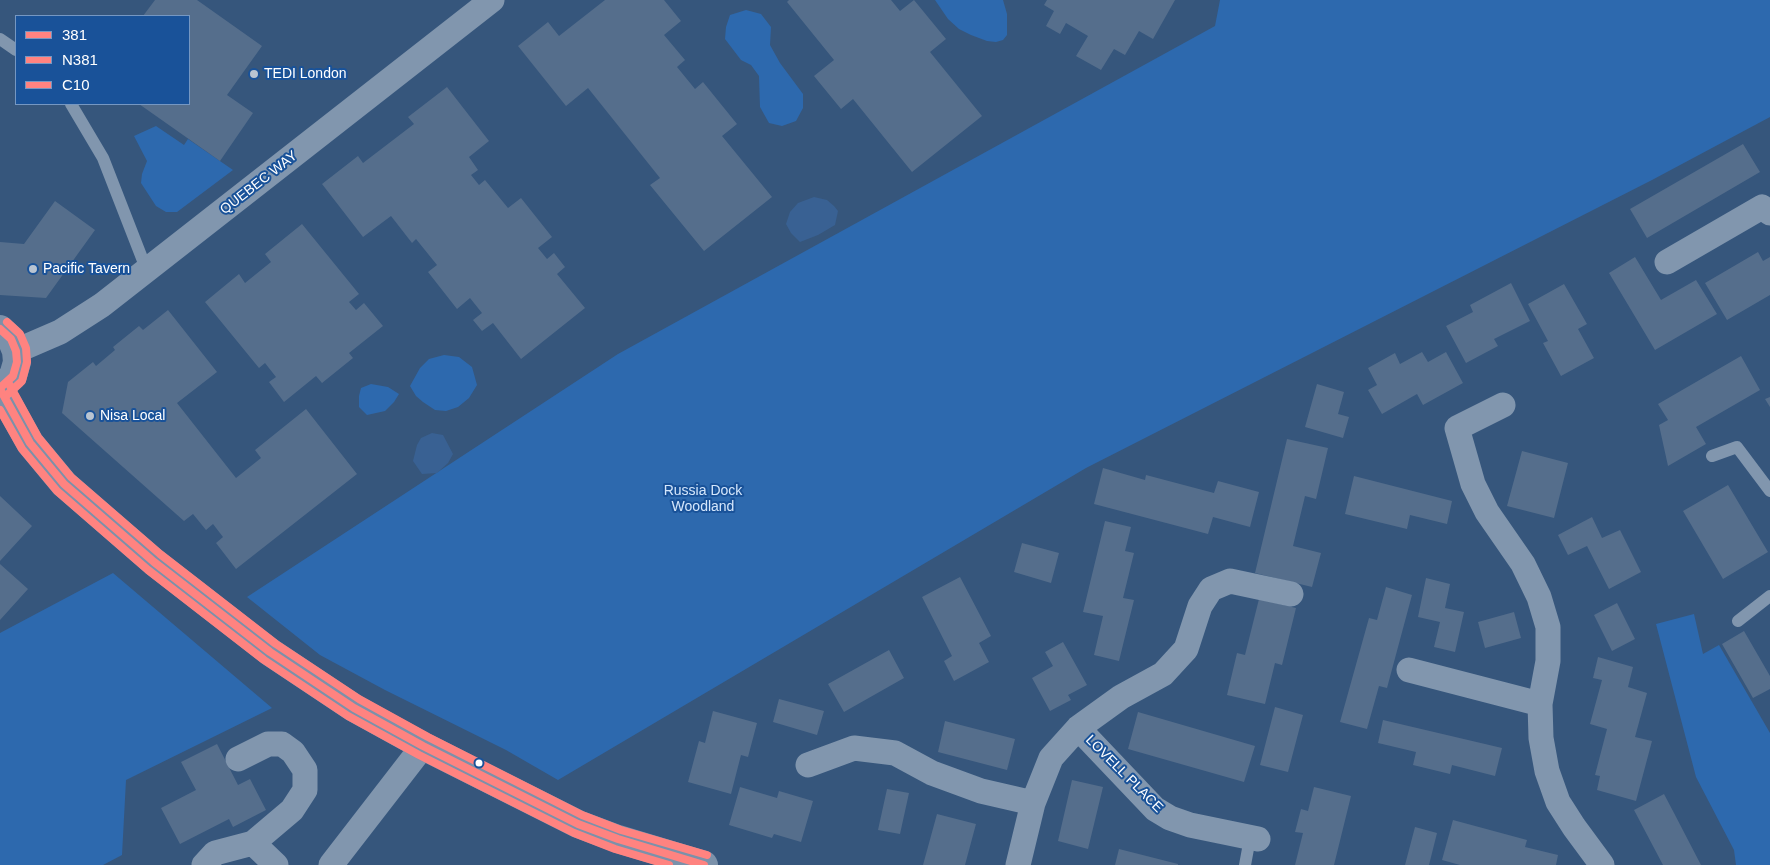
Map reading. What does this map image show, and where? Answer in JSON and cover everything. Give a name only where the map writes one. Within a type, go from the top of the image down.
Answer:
[{"type":"main road","points":[[0,329],[11,339],[16,351],[17,362],[12,376],[0,389],[30,443],[64,484],[154,562],[270,652],[354,708],[423,746],[578,824],[618,839],[704,865]]},
{"type":"street","name":"QUEBEC WAY","points":[[16,351],[60,332],[102,305],[492,0]]},
{"type":"street","points":[[1667,262],[1767,207]]},
{"type":"street","points":[[1503,404],[1457,428],[1473,484],[1487,512],[1523,564],[1539,597],[1548,627],[1548,661],[1540,704],[1541,738],[1546,771],[1558,802],[1602,865]]},
{"type":"street","points":[[1018,865],[1033,803],[1051,758],[1078,728],[1121,697],[1163,674],[1186,649],[1200,606],[1211,589],[1230,581],[1291,594]]},
{"type":"street","points":[[1409,670],[1540,704]]},
{"type":"street","name":"LOVELL PLACE","points":[[1078,728],[1156,810],[1190,826],[1254,838]]},
{"type":"street","points":[[204,865],[215,853],[253,843],[292,810],[305,790],[305,770],[293,752],[282,744],[268,744],[238,759]]},
{"type":"street","points":[[331,865],[423,746]]},
{"type":"street","points":[[808,766],[854,748],[895,754],[932,773],[981,791],[1033,803]]},
{"type":"street","points":[[253,843],[276,865]]},
{"type":"lane","points":[[0,39],[15,49]]},
{"type":"lane","points":[[72,105],[103,158],[147,271]]},
{"type":"lane","points":[[1712,456],[1737,447],[1770,491]]},
{"type":"lane","points":[[1738,621],[1770,596]]},
{"type":"lane","points":[[1245,865],[1254,838]]},
{"type":"green space","points":[[935,0],[1003,0],[1007,14],[1007,35],[1003,40],[996,42],[971,35],[959,29],[948,19]]},
{"type":"green space","name":"Russia Dock Woodland","points":[[1220,0],[1770,0],[1770,117],[1652,180],[1086,468],[558,780],[506,750],[385,690],[320,655],[247,597],[618,354],[1215,26]]},
{"type":"green space","points":[[746,10],[761,14],[771,27],[770,45],[780,63],[803,94],[803,108],[796,121],[782,126],[769,123],[760,107],[759,76],[751,65],[741,60],[725,39],[730,15]]},
{"type":"green space","points":[[156,126],[184,145],[188,139],[233,170],[177,212],[166,212],[156,206],[141,183],[147,161],[134,136]]},
{"type":"green space","points":[[444,355],[459,357],[472,367],[477,385],[469,398],[458,407],[446,411],[435,410],[423,402],[416,396],[410,386],[420,368],[429,359]]},
{"type":"green space","points":[[371,384],[388,387],[399,394],[385,411],[367,415],[359,407],[359,396],[361,388]]},
{"type":"green space","points":[[113,573],[272,708],[126,780],[122,855],[103,865],[0,865],[0,633]]},
{"type":"green space","points":[[1694,614],[1703,654],[1719,645],[1770,733],[1770,865],[1736,865],[1734,850],[1696,777],[1656,624]]},
{"type":"shaded area","points":[[814,197],[827,200],[838,211],[835,225],[818,235],[800,242],[791,233],[786,224],[790,212],[798,203]]},
{"type":"shaded area","points":[[432,433],[443,435],[453,454],[448,463],[437,473],[422,474],[413,461],[421,438]]},
{"type":"building","points":[[155,0],[197,0],[262,46],[227,95],[253,113],[220,161],[140,105],[190,105],[190,15],[144,15]]},
{"type":"building","points":[[605,0],[664,0],[681,21],[664,35],[685,60],[677,67],[695,89],[703,82],[737,124],[722,136],[772,197],[704,251],[650,185],[660,178],[588,88],[566,106],[518,46],[548,22],[559,36]]},
{"type":"building","points":[[789,0],[891,0],[900,11],[914,0],[946,39],[930,52],[982,116],[912,172],[853,99],[841,109],[814,76],[834,60],[787,2]]},
{"type":"building","points":[[1047,0],[1175,0],[1153,39],[1139,31],[1125,55],[1114,49],[1101,70],[1076,56],[1088,36],[1066,23],[1060,34],[1046,26],[1054,11],[1044,5]]},
{"type":"building","points":[[447,87],[489,141],[469,157],[478,170],[471,175],[479,185],[485,180],[508,208],[521,198],[552,237],[538,248],[547,259],[554,253],[565,267],[557,274],[585,308],[521,359],[493,323],[482,331],[473,320],[482,313],[470,298],[457,309],[428,272],[437,265],[416,239],[412,243],[391,216],[363,237],[322,184],[358,156],[363,163],[414,124],[408,117]]},
{"type":"building","points":[[1743,144],[1760,172],[1647,238],[1630,209]]},
{"type":"building","name":"Pacific Tavern","points":[[55,201],[95,230],[46,298],[0,295],[0,242],[24,244]]},
{"type":"building","points":[[302,224],[359,294],[349,302],[356,310],[364,303],[383,326],[349,353],[353,358],[322,383],[316,376],[284,402],[269,382],[276,377],[265,363],[259,368],[205,302],[239,274],[245,283],[271,262],[265,254]]},
{"type":"building","points":[[1758,252],[1763,261],[1770,257],[1770,295],[1727,320],[1705,283]]},
{"type":"building","points":[[1635,257],[1661,300],[1696,280],[1717,314],[1655,350],[1609,273]]},
{"type":"building","points":[[1511,283],[1530,321],[1494,339],[1498,346],[1466,363],[1446,326],[1473,312],[1470,305]]},
{"type":"building","points":[[1564,284],[1587,324],[1578,329],[1594,358],[1561,376],[1543,343],[1548,341],[1528,304]]},
{"type":"building","points":[[168,310],[217,372],[177,403],[236,478],[261,458],[255,450],[306,409],[357,474],[236,569],[216,543],[223,537],[213,524],[206,530],[193,514],[184,521],[62,413],[68,382],[93,362],[96,366],[115,350],[113,347],[139,326],[143,330]]},
{"type":"building","points":[[1422,352],[1428,362],[1446,352],[1463,383],[1423,405],[1417,394],[1382,414],[1368,390],[1377,385],[1368,368],[1395,353],[1400,364]]},
{"type":"building","points":[[1741,356],[1760,390],[1696,427],[1706,444],[1668,466],[1659,425],[1668,420],[1658,404]]},
{"type":"building","points":[[1317,384],[1344,392],[1338,414],[1349,417],[1343,438],[1305,427]]},
{"type":"building","points":[[1770,397],[1770,407],[1765,399]]},
{"type":"building","points":[[1287,439],[1328,448],[1316,499],[1305,496],[1293,546],[1321,553],[1312,587],[1255,573]]},
{"type":"building","points":[[1522,451],[1568,463],[1554,518],[1507,506]]},
{"type":"building","points":[[1103,468],[1145,480],[1146,475],[1214,493],[1218,481],[1259,492],[1250,527],[1213,517],[1208,534],[1094,504]]},
{"type":"building","points":[[1354,476],[1452,501],[1447,524],[1410,515],[1407,529],[1345,514]]},
{"type":"building","points":[[1728,485],[1768,552],[1723,579],[1683,511]]},
{"type":"building","points":[[0,496],[32,526],[0,561]]},
{"type":"building","points":[[1592,517],[1602,538],[1620,530],[1641,572],[1609,589],[1587,546],[1568,555],[1558,535]]},
{"type":"building","points":[[1105,521],[1131,527],[1125,551],[1134,553],[1123,598],[1134,600],[1119,661],[1094,655],[1103,616],[1083,612]]},
{"type":"building","points":[[1022,543],[1059,553],[1051,583],[1014,572]]},
{"type":"building","points":[[0,564],[28,589],[0,620]]},
{"type":"building","points":[[960,577],[991,636],[979,643],[989,662],[954,681],[944,661],[952,656],[922,597]]},
{"type":"building","points":[[1426,578],[1450,584],[1445,608],[1464,612],[1455,652],[1434,647],[1440,622],[1418,617]]},
{"type":"building","points":[[1386,587],[1412,595],[1387,688],[1379,686],[1367,729],[1340,722],[1369,618],[1377,620]]},
{"type":"building","points":[[1259,599],[1296,608],[1282,665],[1275,663],[1265,704],[1227,695],[1237,653],[1245,655]]},
{"type":"building","points":[[1617,603],[1635,639],[1612,651],[1594,615]]},
{"type":"building","points":[[1514,612],[1521,638],[1485,648],[1478,622]]},
{"type":"building","points":[[1744,631],[1770,676],[1770,689],[1753,698],[1722,644]]},
{"type":"building","points":[[1063,642],[1087,685],[1068,695],[1071,700],[1050,711],[1032,678],[1053,666],[1045,652]]},
{"type":"building","points":[[889,650],[904,678],[844,712],[828,684]]},
{"type":"building","points":[[1598,657],[1633,667],[1628,687],[1647,693],[1635,737],[1652,741],[1636,801],[1597,790],[1600,776],[1595,775],[1607,729],[1590,724],[1602,680],[1593,678]]},
{"type":"building","points":[[779,699],[824,711],[817,735],[773,722]]},
{"type":"building","points":[[1275,707],[1303,715],[1288,772],[1260,765]]},
{"type":"building","points":[[713,711],[757,723],[748,757],[741,755],[731,794],[688,782],[699,741],[705,743]]},
{"type":"building","points":[[1138,712],[1255,746],[1244,782],[1128,749]]},
{"type":"building","points":[[1383,720],[1502,748],[1495,776],[1452,765],[1450,774],[1413,765],[1416,752],[1378,743]]},
{"type":"building","points":[[945,721],[1015,739],[1007,770],[938,752]]},
{"type":"building","points":[[217,744],[238,785],[250,779],[266,810],[233,827],[229,819],[180,844],[161,808],[196,790],[181,762]]},
{"type":"building","points":[[1072,780],[1103,787],[1088,849],[1058,841]]},
{"type":"building","points":[[740,787],[777,798],[779,791],[813,801],[801,842],[774,834],[772,838],[729,825]]},
{"type":"building","points":[[1314,787],[1351,796],[1334,865],[1295,865],[1303,833],[1295,832],[1301,809],[1308,811]]},
{"type":"building","points":[[887,789],[909,793],[900,834],[878,830]]},
{"type":"building","points":[[1664,794],[1701,865],[1663,865],[1634,810]]},
{"type":"building","points":[[937,814],[976,824],[965,865],[923,865]]},
{"type":"building","points":[[1453,820],[1527,840],[1525,847],[1558,855],[1556,865],[1460,865],[1442,860]]},
{"type":"building","points":[[1415,827],[1437,833],[1429,865],[1405,865]]},
{"type":"building","points":[[1119,849],[1178,864],[1178,865],[1115,865]]},
{"type":"transit line","name":"C10","points":[[7,322],[20,334],[26,348],[27,362],[22,381],[7,395]]},
{"type":"transit line","name":"381","points":[[0,329],[11,339],[16,351],[17,362],[13,376],[0,388]]},
{"type":"transit line","name":"C10","points":[[9,384],[38,437],[71,477],[160,554],[276,644],[359,699],[428,737],[582,815],[621,830],[707,855]]},
{"type":"transit line","name":"381","points":[[0,389],[30,443],[64,484],[154,562],[270,652],[354,708],[423,746],[578,824],[618,839],[704,865]]},
{"type":"transit line","name":"N381","points":[[0,410],[22,449],[57,491],[148,570],[264,660],[348,716],[419,755],[574,833],[615,849],[669,865]]},
{"type":"place","name":"TEDI London","points":[[254,74]]},
{"type":"place","name":"Pacific Tavern","points":[[33,269]]},
{"type":"place","name":"Nisa Local","points":[[90,416]]}]
